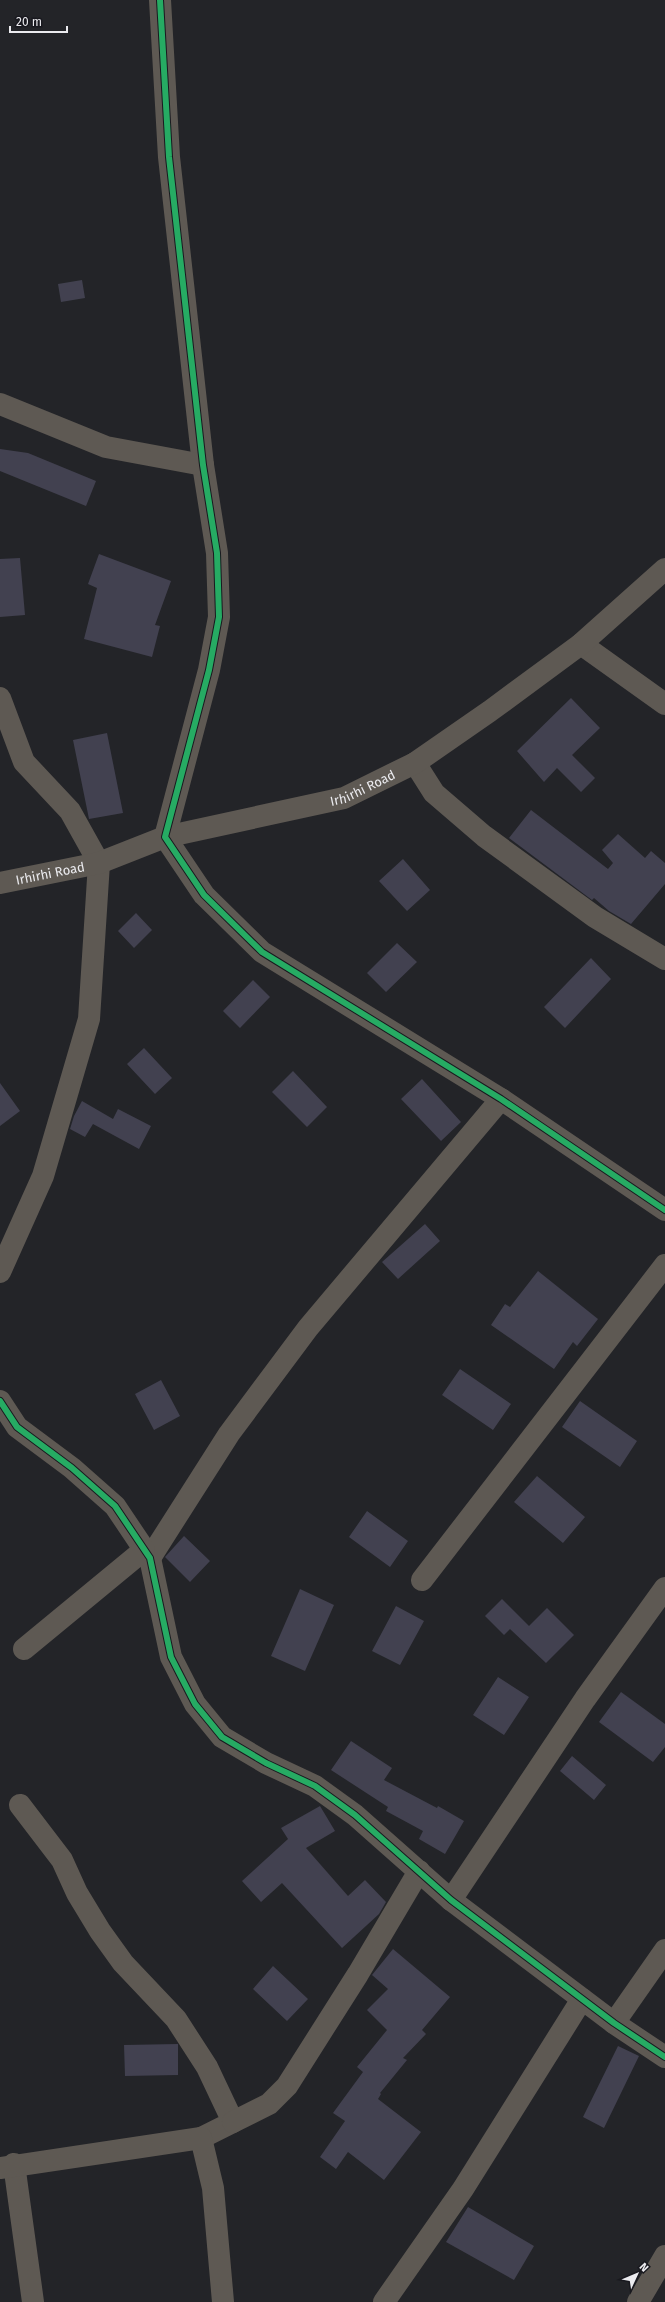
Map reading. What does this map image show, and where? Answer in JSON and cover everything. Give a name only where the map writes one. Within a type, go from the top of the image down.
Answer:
[{"type":"street","points":[[160,0],[169,157],[203,465],[217,553],[219,617],[209,670],[165,837],[204,895],[262,952],[501,1099],[665,1210]]},
{"type":"street","points":[[0,404],[106,447],[203,465]]},
{"type":"street","name":"Irhirhi Road","points":[[0,883],[99,863],[165,837],[344,798],[415,763],[581,644],[665,569]]},
{"type":"street","points":[[581,644],[665,704]]},
{"type":"street","points":[[0,698],[24,762],[70,811],[99,863],[90,1019],[43,1176],[0,1272]]},
{"type":"street","points":[[415,763],[434,793],[484,836],[595,917],[665,959]]},
{"type":"street","points":[[24,1649],[147,1554],[229,1434],[308,1328],[501,1099]]},
{"type":"street","points":[[422,1580],[665,1265]]},
{"type":"street","points":[[0,1401],[17,1427],[72,1468],[115,1506],[147,1554],[171,1657],[195,1704],[222,1736],[266,1763],[315,1786],[355,1815],[451,1900],[614,2024],[665,2057]]},
{"type":"street","points":[[451,1900],[585,1699],[665,1588]]},
{"type":"street","points":[[20,1805],[62,1860],[77,1893],[100,1932],[123,1963],[176,2019],[207,2067],[233,2122]]},
{"type":"street","points":[[33,2302],[7,2166],[201,2138],[269,2104],[288,2086],[358,1974],[419,1871]]},
{"type":"street","points":[[614,2024],[665,1950]]},
{"type":"street","points":[[384,2302],[463,2189],[582,1999]]},
{"type":"street","points":[[201,2138],[213,2188],[223,2302]]},
{"type":"street","points":[[638,2302],[665,2256]]},
{"type":"building","points":[[82,280],[85,298],[61,302],[58,284]]},
{"type":"building","points":[[0,449],[28,453],[96,481],[86,506],[0,471]]},
{"type":"building","points":[[99,554],[171,581],[155,625],[160,626],[152,657],[84,639],[97,588],[88,584]]},
{"type":"building","points":[[20,558],[25,615],[0,617],[0,559]]},
{"type":"building","points":[[571,698],[600,728],[572,755],[595,778],[581,792],[557,768],[544,782],[517,751]]},
{"type":"building","points":[[107,733],[123,813],[89,819],[73,740]]},
{"type":"building","points":[[531,810],[608,869],[613,863],[602,850],[618,834],[645,858],[651,851],[665,863],[665,884],[631,924],[609,911],[594,898],[592,900],[509,838]]},
{"type":"building","points":[[403,859],[430,890],[407,911],[379,881]]},
{"type":"building","points":[[136,913],[152,930],[134,948],[118,931]]},
{"type":"building","points":[[397,943],[417,962],[386,992],[367,973]]},
{"type":"building","points":[[591,958],[611,979],[565,1028],[544,1007]]},
{"type":"building","points":[[253,980],[270,997],[240,1028],[223,1011]]},
{"type":"building","points":[[144,1048],[172,1078],[155,1094],[127,1064]]},
{"type":"building","points":[[293,1071],[327,1107],[307,1127],[272,1092]]},
{"type":"building","points":[[422,1079],[461,1122],[441,1141],[401,1099]]},
{"type":"building","points":[[0,1083],[20,1111],[0,1126]]},
{"type":"building","points":[[82,1101],[113,1119],[118,1109],[151,1126],[139,1149],[93,1124],[85,1137],[70,1129],[74,1116]]},
{"type":"building","points":[[425,1224],[440,1241],[398,1279],[382,1262]]},
{"type":"building","points":[[538,1271],[598,1319],[577,1346],[573,1342],[554,1369],[491,1325],[505,1304],[510,1307]]},
{"type":"building","points":[[460,1369],[511,1404],[493,1430],[442,1395]]},
{"type":"building","points":[[161,1380],[180,1416],[154,1430],[135,1394]]},
{"type":"building","points":[[580,1401],[637,1441],[620,1467],[562,1427]]},
{"type":"building","points":[[537,1476],[585,1517],[563,1543],[514,1502]]},
{"type":"building","points":[[367,1511],[408,1541],[390,1567],[349,1537]]},
{"type":"building","points":[[184,1536],[210,1561],[190,1582],[165,1557]]},
{"type":"building","points":[[300,1589],[334,1605],[305,1671],[271,1656]]},
{"type":"building","points":[[502,1599],[529,1626],[547,1608],[574,1635],[546,1663],[510,1629],[504,1635],[485,1616]]},
{"type":"building","points":[[396,1606],[424,1621],[400,1665],[372,1651]]},
{"type":"building","points":[[498,1677],[529,1697],[504,1735],[473,1715]]},
{"type":"building","points":[[621,1692],[665,1724],[665,1747],[653,1762],[599,1722]]},
{"type":"building","points":[[351,1741],[392,1768],[384,1780],[437,1808],[438,1806],[464,1821],[445,1854],[419,1839],[423,1831],[386,1811],[388,1807],[331,1770]]},
{"type":"building","points":[[572,1756],[606,1785],[594,1800],[560,1771]]},
{"type":"building","points":[[320,1806],[335,1831],[306,1848],[348,1896],[365,1880],[386,1902],[379,1914],[342,1948],[282,1883],[261,1902],[242,1881],[288,1839],[281,1828]]},
{"type":"building","points":[[393,1949],[450,1997],[422,2030],[426,2034],[403,2058],[407,2060],[380,2093],[381,2094],[378,2099],[421,2132],[384,2180],[348,2152],[336,2169],[320,2157],[345,2121],[333,2113],[363,2072],[357,2067],[387,2030],[367,2010],[388,1989],[372,1975]]},
{"type":"building","points":[[273,1966],[308,1999],[287,2021],[253,1989]]},
{"type":"building","points":[[178,2044],[178,2075],[125,2076],[124,2045]]},
{"type":"building","points":[[618,2046],[639,2056],[604,2128],[583,2117]]},
{"type":"building","points":[[468,2207],[534,2246],[514,2280],[446,2242]]},
{"type":"cycle path","points":[[160,0],[169,157],[203,465],[217,553],[219,617],[209,670],[165,837],[204,895],[262,952],[501,1099],[665,1210]]},
{"type":"cycle path","points":[[0,1401],[17,1427],[72,1468],[115,1506],[150,1558],[171,1657],[195,1704],[222,1737],[266,1763],[315,1786],[355,1815],[451,1900],[614,2023],[665,2057]]}]
